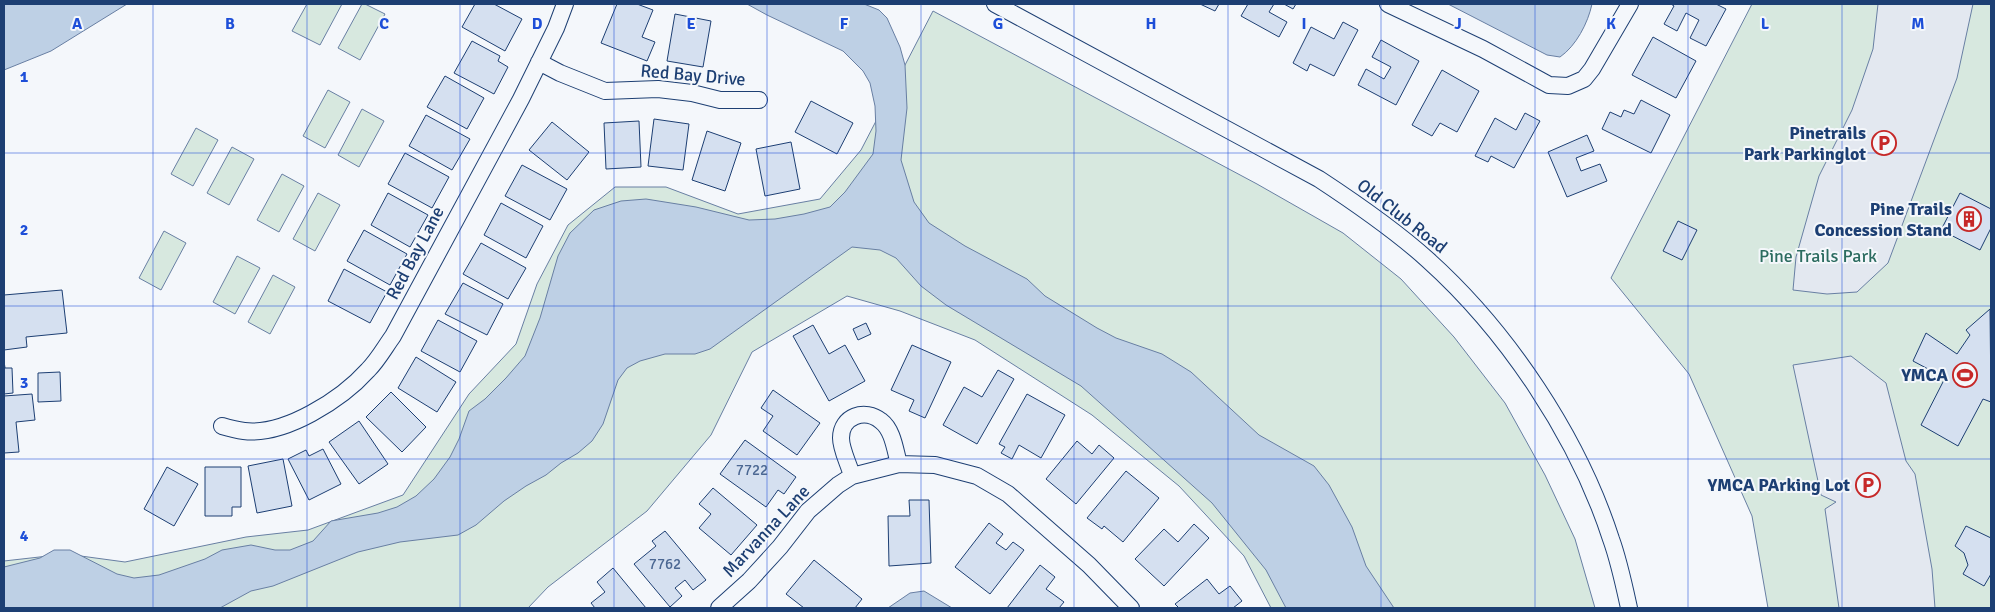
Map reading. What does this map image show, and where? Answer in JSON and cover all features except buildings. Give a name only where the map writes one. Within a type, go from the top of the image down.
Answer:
[{"type":"street","name":"Red Bay Lane","points":[[222,426],[245,432],[290,423],[317,410],[341,395],[369,370],[393,336],[539,62],[556,28],[565,4]]},
{"type":"street","name":"Old Club Road","points":[[995,4],[1319,179],[1366,210],[1428,260],[1468,300],[1510,351],[1544,401],[1570,445],[1594,495],[1611,539],[1629,608]]},
{"type":"street","points":[[1388,4],[1483,49],[1549,85],[1568,86],[1584,79],[1592,69],[1630,4]]},
{"type":"street","name":"Red Bay Drive","points":[[539,62],[604,91],[658,89],[692,93],[720,100],[759,100]]},
{"type":"street","points":[[852,476],[841,440],[842,429],[848,421],[858,415],[868,414],[882,421],[890,433],[899,464]]},
{"type":"street","name":"Marvanna Lane","points":[[719,608],[749,581],[780,547],[808,511],[852,476],[899,464],[935,465],[977,476],[1008,494],[1090,565],[1131,608]]},
{"type":"green space","points":[[307,4],[342,4],[320,45],[292,31]]},
{"type":"green space","points":[[362,4],[385,14],[360,60],[338,48]]},
{"type":"green space","name":"Pine Trails Park","points":[[1752,4],[1991,4],[1991,608],[1768,608],[1752,516],[1689,374],[1611,278]]},
{"type":"green space","points":[[933,11],[1257,184],[1343,233],[1401,279],[1454,337],[1505,403],[1545,475],[1575,539],[1595,608],[1271,608],[1244,556],[1179,486],[1092,415],[975,340],[900,311],[847,296],[752,352],[711,435],[647,511],[548,587],[528,608],[4,608],[4,561],[66,554],[125,562],[246,537],[308,530],[403,495],[469,394],[516,344],[537,284],[568,225],[615,187],[666,187],[738,214],[820,199],[861,150]]},
{"type":"green space","points":[[328,90],[350,102],[325,148],[303,136]]},
{"type":"green space","points":[[362,109],[384,121],[359,167],[338,155]]},
{"type":"green space","points":[[196,128],[218,140],[193,186],[171,174]]},
{"type":"green space","points":[[232,147],[254,159],[229,205],[207,193]]},
{"type":"green space","points":[[282,174],[304,186],[279,232],[257,220]]},
{"type":"green space","points":[[318,193],[340,205],[315,251],[293,239]]},
{"type":"green space","points":[[164,231],[186,243],[161,290],[139,278]]},
{"type":"green space","points":[[237,256],[260,268],[235,314],[213,302]]},
{"type":"green space","points":[[273,275],[295,287],[270,334],[248,322]]},
{"type":"shaded area","name":"Pinetrails Park Parkinglot","points":[[1878,4],[1973,4],[1957,78],[1888,263],[1857,292],[1827,294],[1793,290],[1796,257],[1819,176],[1852,110],[1873,49]]},
{"type":"shaded area","name":"YMCA PArking Lot","points":[[1851,356],[1886,383],[1906,461],[1915,474],[1932,569],[1935,608],[1839,608],[1825,509],[1836,502],[1821,495],[1793,365]]},
{"type":"water","points":[[4,4],[127,4],[51,51],[4,70]]},
{"type":"water","points":[[747,4],[864,4],[879,10],[887,18],[900,47],[905,65],[907,108],[901,160],[914,202],[929,223],[965,246],[1027,279],[1045,296],[1097,328],[1116,338],[1162,354],[1191,372],[1259,435],[1314,466],[1329,485],[1352,527],[1366,566],[1394,608],[1286,608],[1266,570],[1212,503],[1081,386],[946,305],[921,286],[896,258],[880,250],[852,247],[710,349],[695,354],[665,354],[640,361],[627,368],[618,380],[603,424],[592,441],[546,475],[504,501],[476,525],[458,535],[400,542],[358,552],[273,586],[251,591],[220,608],[4,608],[4,567],[40,558],[54,550],[70,550],[117,574],[134,578],[159,575],[205,559],[222,550],[251,545],[275,550],[290,550],[313,541],[331,521],[378,513],[397,507],[416,496],[434,479],[450,457],[469,411],[485,399],[525,356],[540,318],[558,256],[570,233],[594,210],[621,201],[646,199],[696,207],[749,220],[775,219],[830,207],[845,192],[873,154],[876,131],[875,106],[870,83],[863,71],[843,51]]},
{"type":"water","points":[[1448,4],[1592,4],[1588,19],[1580,34],[1571,47],[1560,57],[1547,55]]},
{"type":"water","points":[[924,591],[952,608],[888,608],[910,593]]},
{"type":"place","name":"Pinetrails Park Parkinglot","points":[[1884,143]]},
{"type":"place","name":"Pine Trails Concession Stand","points":[[1969,219]]},
{"type":"place","name":"YMCA","points":[[1965,375]]},
{"type":"place","name":"YMCA PArking Lot","points":[[1868,485]]}]
